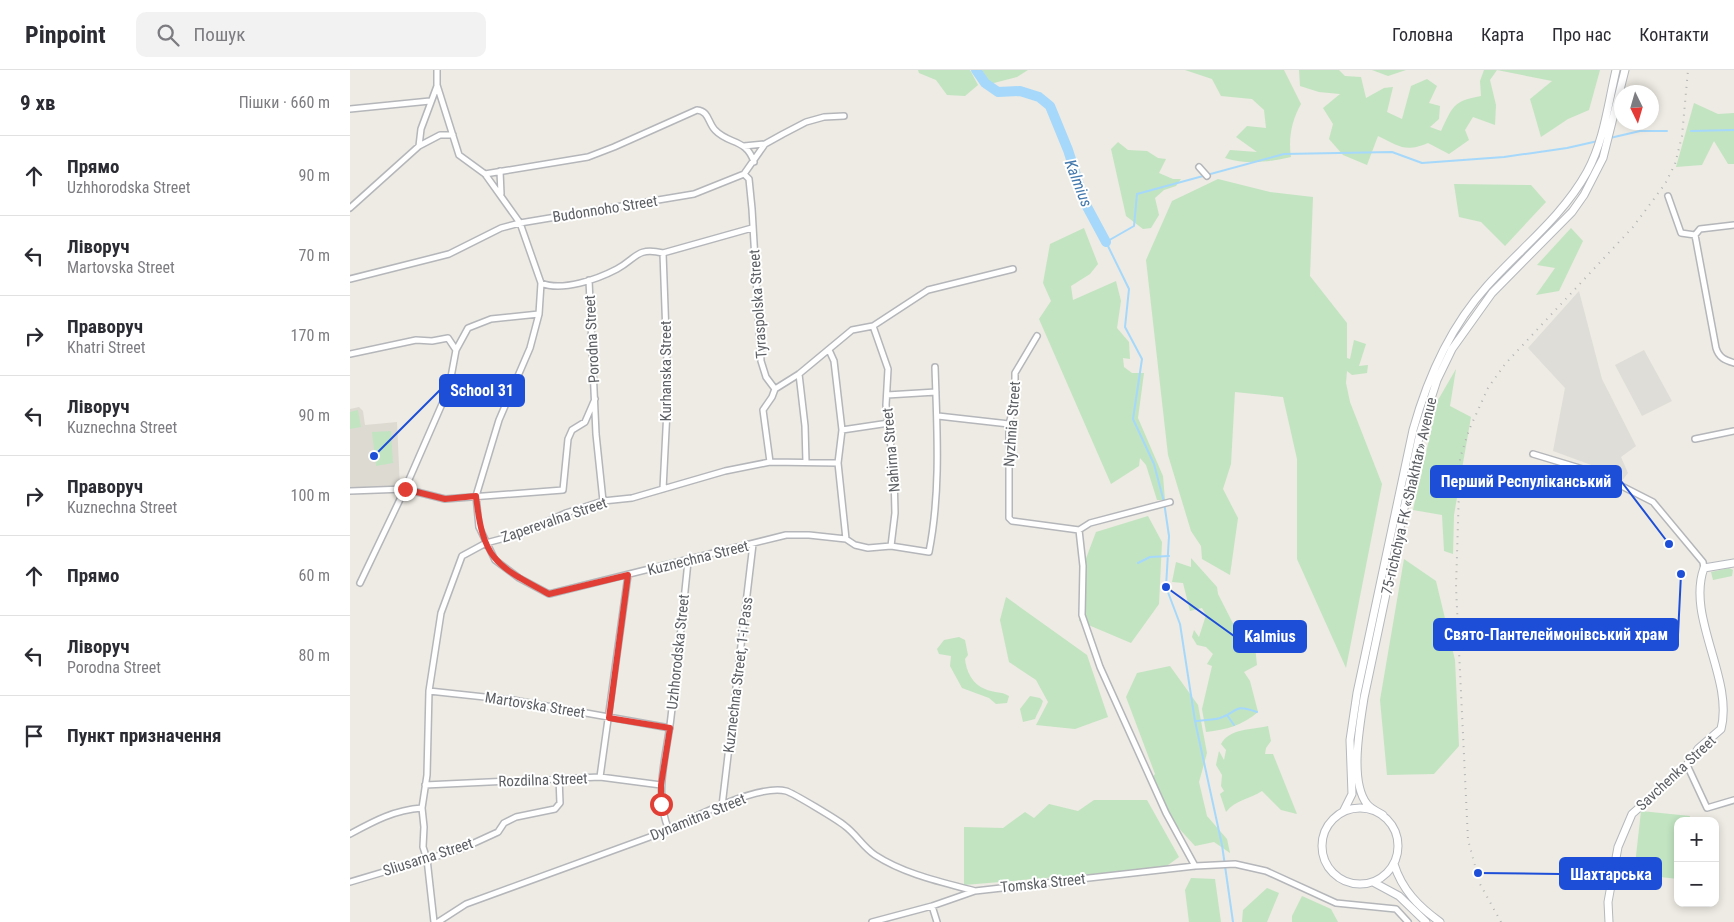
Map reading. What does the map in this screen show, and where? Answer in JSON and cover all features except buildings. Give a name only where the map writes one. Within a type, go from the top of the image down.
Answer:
[{"type":"main road","name":"75-richchya FK «Shakhtar» Avenue","points":[[1343,812],[1352,794],[1349,756],[1352,721],[1408,453],[1422,398],[1433,369],[1464,315],[1487,286],[1564,206],[1588,170],[1601,136],[1616,70]]},
{"type":"main road","name":"75-richchya FK «Shakhtar» Avenue","points":[[1383,815],[1370,807],[1361,790],[1358,740],[1363,706],[1427,407],[1452,349],[1469,322],[1492,293],[1572,212],[1588,188],[1603,158],[1625,70]]},
{"type":"main road","points":[[1704,568],[1734,563]]},
{"type":"main road","name":"Savchenka Street","points":[[1609,922],[1608,902],[1618,846],[1632,814],[1687,765],[1698,749],[1716,735],[1723,720],[1721,688],[1707,638],[1700,588],[1704,568]]},
{"type":"main road","points":[[1363,808],[1383,815],[1396,832],[1398,854],[1394,864],[1385,875],[1373,882],[1358,884],[1342,880],[1333,874],[1322,856],[1321,846],[1325,830],[1334,818],[1343,812],[1363,808]]},
{"type":"main road","points":[[1394,864],[1403,886],[1428,914],[1440,922]]},
{"type":"main road","points":[[1373,882],[1399,896],[1424,921]]},
{"type":"street","points":[[437,70],[437,86],[459,155],[484,174],[501,195],[514,218],[520,223],[541,283],[539,314],[530,348],[499,420],[476,496]]},
{"type":"street","points":[[419,146],[421,129],[437,86]]},
{"type":"street","points":[[350,110],[430,101]]},
{"type":"street","points":[[484,174],[588,156],[614,148],[697,110],[702,110],[714,130],[749,150],[754,162]]},
{"type":"street","points":[[744,146],[765,144],[806,122],[824,117],[844,116]]},
{"type":"street","points":[[350,208],[352,202],[419,146],[440,135],[454,136]]},
{"type":"street","name":"Budonnoho Street","points":[[350,279],[449,254],[500,228],[520,223],[694,194],[744,174],[765,144]]},
{"type":"street","points":[[1199,167],[1207,176]]},
{"type":"street","points":[[500,171],[501,195]]},
{"type":"street","name":"Tyraspolska Street","points":[[744,174],[749,179],[751,192],[761,361],[766,377],[775,389]]},
{"type":"street","points":[[1668,196],[1681,233],[1694,235]]},
{"type":"street","points":[[1694,235],[1700,229],[1734,225]]},
{"type":"street","points":[[541,283],[549,286],[559,286],[589,280],[618,268],[636,254],[651,250],[663,253],[752,228]]},
{"type":"street","points":[[1694,235],[1716,348],[1718,354],[1725,360],[1734,363]]},
{"type":"street","name":"Kurhanska Street","points":[[663,253],[668,390],[663,489]]},
{"type":"street","points":[[770,462],[763,410],[775,389],[799,374],[852,330],[873,326],[928,290],[1013,269]]},
{"type":"street","name":"Porodna Street","points":[[589,280],[596,442],[603,501]]},
{"type":"street","points":[[360,583],[405,489],[449,388],[456,350],[468,328],[491,319],[539,314]]},
{"type":"street","name":"Nahirna Street","points":[[873,326],[888,369],[886,405],[894,473],[895,512],[891,546]]},
{"type":"street","name":"Nyzhnia Street","points":[[1037,336],[1015,374],[1015,402],[1009,424],[1008,518],[1012,521],[1079,530]]},
{"type":"street","points":[[350,354],[416,340],[432,341],[448,338],[456,350]]},
{"type":"street","points":[[829,350],[834,361],[842,430],[838,463],[846,539]]},
{"type":"street","points":[[935,367],[938,416],[1009,424]]},
{"type":"street","points":[[799,374],[805,426],[806,462]]},
{"type":"street","points":[[887,395],[936,392]]},
{"type":"street","name":"Porodna Street","points":[[350,491],[405,489],[445,499],[563,490],[568,439],[572,430],[585,422],[595,399]]},
{"type":"street","name":"Kuznechna Street","points":[[476,496],[479,527],[495,560],[504,568],[549,594],[786,536],[809,535],[846,539],[855,545],[868,548],[891,546],[929,552],[933,533],[938,463],[938,416]]},
{"type":"street","points":[[842,430],[889,422]]},
{"type":"street","points":[[1695,439],[1734,431]]},
{"type":"street","points":[[1533,454],[1596,473],[1653,502],[1703,562],[1704,568]]},
{"type":"street","name":"Zaperevalna Street","points":[[434,922],[427,859],[423,847],[424,827],[422,808],[425,785],[429,691],[441,613],[462,556],[486,543],[520,534],[566,513],[603,501],[632,498],[724,471],[770,462],[838,463]]},
{"type":"street","points":[[1170,502],[1090,523],[1079,530],[1083,566],[1082,615],[1107,683],[1166,813],[1196,866]]},
{"type":"street","name":"Kuznechna Street, 1-i Pass","points":[[722,806],[753,544]]},
{"type":"street","name":"Uzhhorodska Street","points":[[668,830],[662,816],[661,785],[670,728],[688,561]]},
{"type":"street","points":[[600,777],[628,575]]},
{"type":"street","name":"Martovska Street","points":[[429,691],[513,700],[670,728]]},
{"type":"street","points":[[1687,765],[1706,808],[1734,800]]},
{"type":"street","name":"Rozdilna Street","points":[[425,785],[600,777],[661,785]]},
{"type":"street","name":"Sliusarna Street","points":[[350,882],[461,849],[498,832],[504,823],[516,818],[555,809],[560,803],[559,778]]},
{"type":"street","name":"Dynamitna Street","points":[[438,922],[466,904],[668,830],[695,816],[761,791],[787,791],[844,824],[874,855],[887,862],[926,878],[975,891]]},
{"type":"street","points":[[350,834],[382,816],[403,809],[422,808]]},
{"type":"street","name":"Tomska Street","points":[[872,922],[932,906],[975,891],[1196,866],[1235,864],[1266,871],[1336,903],[1396,909],[1408,922]]},
{"type":"street","points":[[932,906],[937,922]]},
{"type":"street","points":[[1424,921],[1428,914]]},
{"type":"shaded area","points":[[1579,291],[1602,379],[1636,446],[1621,457],[1628,473],[1621,482],[1613,478],[1613,473],[1553,451],[1565,388],[1528,348]]},
{"type":"shaded area","points":[[1644,350],[1672,401],[1642,416],[1615,365]]},
{"type":"shaded area","points":[[359,407],[363,411],[365,425],[397,422],[400,488],[350,490],[350,409]]},
{"type":"green space","points":[[918,70],[970,70],[978,85],[965,96],[947,95],[936,80],[919,73]]},
{"type":"green space","points":[[982,70],[1028,70],[1017,77],[990,84]]},
{"type":"green space","points":[[1185,70],[1284,70],[1301,104],[1295,116],[1292,129],[1291,157],[1258,162],[1242,162],[1225,158],[1230,150],[1257,152],[1236,137],[1247,126],[1266,128],[1264,110],[1252,99],[1221,96],[1212,79]]},
{"type":"green space","points":[[1299,70],[1339,70],[1345,76],[1361,77],[1366,98],[1384,88],[1393,87],[1387,112],[1402,119],[1411,86],[1427,79],[1437,86],[1429,103],[1440,106],[1439,119],[1430,127],[1441,131],[1455,106],[1465,100],[1481,96],[1480,81],[1484,70],[1497,70],[1490,80],[1496,105],[1495,125],[1473,117],[1465,130],[1469,140],[1449,154],[1428,143],[1407,148],[1378,136],[1367,165],[1343,155],[1329,139],[1333,124],[1323,108],[1340,94],[1319,92],[1300,86]]},
{"type":"green space","points":[[1372,70],[1406,70],[1388,76]]},
{"type":"green space","points":[[1497,70],[1600,70],[1589,110],[1568,119],[1541,137],[1530,99],[1552,81]]},
{"type":"green space","points":[[1694,103],[1718,114],[1734,113],[1734,164],[1728,164],[1714,141],[1702,165],[1676,167]]},
{"type":"green space","points":[[1118,142],[1128,150],[1147,151],[1158,158],[1166,159],[1159,173],[1173,179],[1181,179],[1176,186],[1164,190],[1155,198],[1159,215],[1151,228],[1143,229],[1126,216],[1111,149]]},
{"type":"green space","points":[[1218,179],[1270,192],[1313,197],[1310,276],[1347,323],[1347,358],[1350,359],[1354,340],[1366,344],[1359,366],[1368,365],[1367,373],[1352,375],[1347,371],[1346,383],[1350,402],[1382,484],[1346,668],[1297,559],[1297,459],[1283,397],[1235,392],[1231,464],[1223,489],[1238,518],[1230,575],[1202,559],[1201,546],[1191,531],[1168,455],[1146,260],[1172,201]]},
{"type":"green space","points":[[1454,184],[1531,185],[1546,202],[1505,246],[1481,222],[1459,217]]},
{"type":"green space","points":[[1084,228],[1098,264],[1090,274],[1071,286],[1073,300],[1116,281],[1121,301],[1117,328],[1129,342],[1130,359],[1123,358],[1124,367],[1132,373],[1144,373],[1138,418],[1163,476],[1165,500],[1157,500],[1146,465],[1140,458],[1139,466],[1111,484],[1039,319],[1051,301],[1043,283],[1050,244]]},
{"type":"green space","points":[[1571,228],[1583,241],[1559,291],[1536,295],[1555,268],[1537,265]]},
{"type":"green space","points":[[1456,369],[1450,406],[1471,417],[1454,515],[1453,554],[1444,551],[1442,515],[1413,510],[1438,400]]},
{"type":"green space","points":[[358,410],[361,427],[350,429],[350,412]]},
{"type":"green space","points":[[391,431],[393,463],[376,466],[372,432]]},
{"type":"green space","points":[[1148,516],[1162,542],[1159,604],[1131,643],[1079,621],[1085,561],[1096,532]]},
{"type":"green space","points":[[1191,558],[1217,587],[1218,594],[1245,647],[1255,646],[1257,665],[1244,672],[1250,681],[1258,712],[1234,726],[1206,732],[1202,709],[1212,666],[1207,664],[1213,654],[1206,647],[1197,645],[1192,637],[1194,630],[1199,637],[1206,615],[1202,608],[1190,611],[1183,583],[1172,582],[1176,562],[1191,567]]},
{"type":"green space","points":[[1404,559],[1436,581],[1455,660],[1459,746],[1434,774],[1387,775],[1380,700]]},
{"type":"green space","points":[[1729,568],[1733,570],[1732,576],[1713,580],[1711,572]]},
{"type":"green space","points":[[1006,597],[1087,655],[1108,717],[1075,729],[1036,725],[1048,702],[1036,680],[1009,662],[1000,620]]},
{"type":"green space","points":[[959,637],[965,640],[968,655],[965,659],[966,664],[974,681],[985,689],[1009,696],[1007,703],[996,704],[989,698],[962,688],[950,666],[951,656],[939,654],[937,649],[944,640]]},
{"type":"green space","points":[[1170,666],[1198,705],[1207,753],[1199,782],[1207,816],[1227,839],[1230,853],[1214,842],[1195,846],[1174,823],[1152,778],[1155,774],[1126,697],[1137,673]]},
{"type":"green space","points":[[1030,696],[1040,698],[1043,701],[1035,719],[1023,722],[1020,709]]},
{"type":"green space","points":[[1268,726],[1271,741],[1266,748],[1265,754],[1273,754],[1297,814],[1281,810],[1262,791],[1238,802],[1226,812],[1220,794],[1224,791],[1221,786],[1222,775],[1216,765],[1219,751],[1224,760],[1226,750],[1221,744],[1236,732]]},
{"type":"green space","points":[[1094,800],[1147,800],[1179,857],[1164,868],[964,885],[964,827],[1003,828],[1025,812],[1034,818],[1049,804],[1078,811]]},
{"type":"green space","points":[[1641,811],[1690,816],[1674,817],[1674,879],[1634,874]]},
{"type":"green space","points":[[1191,878],[1215,879],[1221,922],[1189,922],[1185,890]]},
{"type":"green space","points":[[1267,888],[1279,893],[1267,922],[1242,922],[1243,910]]},
{"type":"green space","points":[[1302,896],[1331,909],[1338,922],[1292,922],[1292,916]]},
{"type":"waterway","name":"Kalmius","points":[[976,70],[985,83],[998,92],[1020,91],[1039,97],[1050,106],[1068,150],[1085,203],[1106,242]]},
{"type":"waterway","points":[[1691,131],[1734,130]]},
{"type":"waterway","points":[[1610,138],[1640,131],[1667,131]]},
{"type":"waterway","name":"Kalmius","points":[[1233,922],[1222,845],[1195,721],[1180,624],[1166,587],[1169,536],[1164,502],[1154,464],[1133,419],[1142,359],[1125,327],[1129,289],[1106,242],[1134,226],[1137,194],[1284,154],[1392,152],[1422,163],[1504,157],[1567,148],[1598,141]]},
{"type":"waterway","points":[[1138,563],[1150,557],[1169,556]]},
{"type":"waterway","points":[[1196,721],[1220,718],[1239,708],[1257,712]]},
{"type":"waterway","points":[[1227,715],[1234,725]]},
{"type":"railway","points":[[1501,922],[1480,884],[1468,840],[1456,587],[1460,458],[1469,430],[1488,388],[1505,364],[1633,227],[1665,184],[1675,164],[1682,136],[1688,70]]},
{"type":"place","name":"School 31","points":[[374,456]]},
{"type":"place","name":"Перший Респуліканський","points":[[1669,544]]},
{"type":"place","name":"Свято-Пантелеймонівський храм","points":[[1681,574]]},
{"type":"place","name":"Kalmius","points":[[1166,587]]},
{"type":"place","name":"Шахтарська","points":[[1478,873]]},
{"type":"route","points":[[405,489],[445,499],[476,496],[479,527],[495,560],[519,578],[549,594],[628,575],[609,718],[670,728],[661,785],[661,804]]}]
